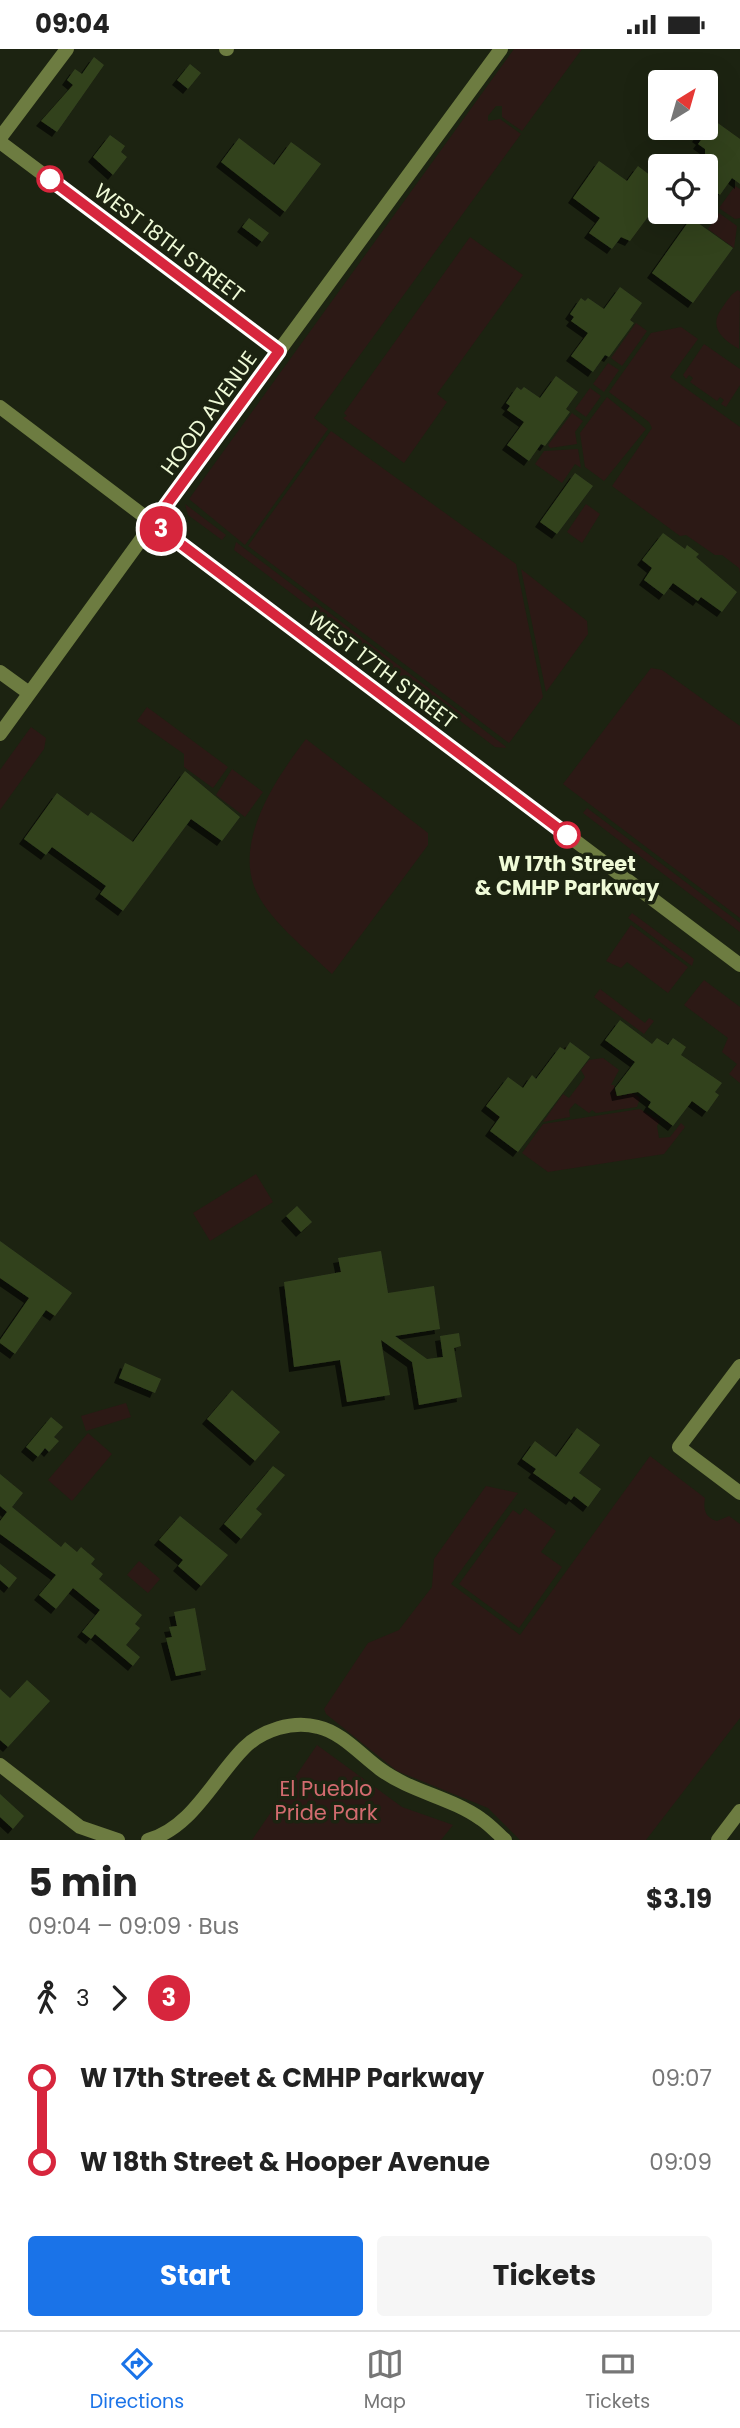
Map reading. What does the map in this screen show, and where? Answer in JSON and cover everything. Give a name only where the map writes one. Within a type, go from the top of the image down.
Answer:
[{"type":"street","points":[[0,140],[67,49]]},
{"type":"street","name":"HOOD AVENUE","points":[[0,734],[501,49]]},
{"type":"street","name":"WEST 18TH STREET","points":[[0,140],[279,351]]},
{"type":"street","name":"WEST 17TH STREET","points":[[0,407],[740,965]]},
{"type":"street","points":[[0,672],[29,693]]},
{"type":"street","points":[[740,1366],[679,1447],[740,1493]]},
{"type":"street","points":[[148,1840],[165,1833],[189,1813],[226,1766],[252,1741],[290,1725],[319,1727],[333,1733],[391,1777],[481,1819],[505,1840]]},
{"type":"street","points":[[0,1765],[80,1827],[118,1840]]},
{"type":"street","points":[[718,1840],[740,1811]]},
{"type":"green space","points":[[514,49],[582,49],[522,131],[502,117],[502,106],[496,106],[488,116],[488,121],[500,119],[521,134],[314,418],[328,429],[245,545],[189,499]]},
{"type":"green space","points":[[735,186],[740,189],[740,218],[735,219],[719,208]]},
{"type":"green space","points":[[718,214],[737,226],[734,248],[708,229],[711,224],[718,224]]},
{"type":"green space","points":[[470,237],[523,275],[437,394],[447,402],[404,463],[343,418],[347,416],[344,413]]},
{"type":"green space","points":[[738,290],[739,349],[722,337],[716,321],[726,303]]},
{"type":"green space","points":[[636,323],[647,331],[622,366],[611,358]]},
{"type":"green space","points":[[681,327],[698,339],[670,377],[740,427],[740,573],[739,568],[722,555],[715,555],[686,535],[680,536],[612,486],[652,428],[649,422],[609,392],[651,333]]},
{"type":"green space","points":[[704,344],[740,369],[740,385],[726,407],[721,404],[724,400],[720,397],[717,401],[690,382],[693,378],[689,375],[686,379],[683,375]]},
{"type":"green space","points":[[608,363],[619,370],[604,392],[593,384]]},
{"type":"green space","points":[[590,388],[601,396],[586,417],[575,409]]},
{"type":"green space","points":[[607,397],[646,429],[604,481],[585,467],[580,433]]},
{"type":"green space","points":[[572,413],[583,421],[575,432],[577,444],[550,448],[548,445]]},
{"type":"green space","points":[[331,431],[516,564],[543,697],[509,743],[248,546]]},
{"type":"green space","points":[[578,449],[581,468],[575,464],[562,483],[535,464],[544,451]]},
{"type":"green space","points":[[185,504],[226,535],[222,540],[188,515]]},
{"type":"green space","points":[[586,504],[600,514],[582,543],[567,532]]},
{"type":"green space","points":[[236,542],[506,748],[495,747],[234,550]]},
{"type":"green space","points":[[521,569],[587,621],[588,634],[546,692]]},
{"type":"green space","points":[[651,668],[662,670],[740,726],[740,918],[563,784]]},
{"type":"green space","points":[[147,707],[228,767],[213,788],[184,767],[184,754],[137,721]]},
{"type":"green space","points":[[31,727],[46,738],[44,749],[0,810],[0,770]]},
{"type":"green space","points":[[306,739],[428,833],[428,845],[332,974],[288,933],[268,910],[254,886],[250,867],[250,848],[262,808],[283,771]]},
{"type":"green space","points":[[232,769],[263,792],[245,817],[216,795]]},
{"type":"green space","points":[[587,808],[740,923],[740,932],[583,813]]},
{"type":"green space","points":[[632,913],[694,959],[692,966],[628,918]]},
{"type":"green space","points":[[631,925],[688,967],[668,993],[627,962],[621,968],[606,961]]},
{"type":"green space","points":[[704,980],[740,1007],[740,1083],[729,1074],[737,1064],[722,1052],[728,1038],[684,1005]]},
{"type":"green space","points":[[600,989],[645,1023],[649,1018],[654,1021],[644,1034],[594,997]]},
{"type":"green space","points":[[603,1058],[619,1070],[611,1085],[614,1085],[616,1096],[627,1095],[630,1091],[640,1098],[637,1107],[596,1113],[592,1110],[589,1113],[575,1103],[569,1110],[570,1117],[543,1122],[563,1094],[569,1098],[585,1077],[581,1070],[589,1060]]},
{"type":"green space","points":[[640,1109],[660,1121],[657,1126],[659,1138],[670,1137],[681,1123],[685,1127],[664,1154],[548,1172],[522,1153],[543,1124]]},
{"type":"green space","points":[[256,1174],[273,1202],[210,1241],[193,1213]]},
{"type":"green space","points":[[126,1403],[131,1417],[86,1431],[81,1416]]},
{"type":"green space","points":[[88,1433],[112,1454],[72,1501],[48,1480]]},
{"type":"green space","points":[[650,1456],[705,1498],[705,1509],[710,1518],[717,1521],[729,1516],[740,1524],[740,1718],[646,1840],[520,1840],[488,1808],[397,1771],[326,1714],[324,1709],[368,1643],[399,1630],[432,1587],[434,1559],[486,1486],[518,1493],[451,1584],[520,1635]]},
{"type":"green space","points":[[525,1508],[556,1531],[541,1552],[562,1567],[519,1628],[459,1584],[513,1510],[520,1515]]},
{"type":"green space","points":[[139,1561],[160,1579],[148,1593],[127,1575]]},
{"type":"green space","name":"El Pueblo Pride Park","points":[[317,1745],[402,1807],[453,1825],[441,1840],[252,1840]]},
{"type":"building","points":[[94,57],[104,65],[57,132],[41,121],[73,85],[67,80],[75,69],[82,74]]},
{"type":"building","points":[[190,64],[201,73],[188,89],[177,80]]},
{"type":"building","points":[[718,123],[740,139],[740,184],[732,178],[720,195],[718,194],[718,154],[705,154],[705,149],[698,144],[701,140],[718,140]]},
{"type":"building","points":[[110,135],[125,146],[121,152],[127,157],[113,175],[93,157]]},
{"type":"building","points":[[239,138],[274,165],[291,142],[321,164],[285,212],[221,162]]},
{"type":"building","points":[[599,161],[627,181],[638,166],[648,174],[648,217],[630,241],[621,237],[612,249],[589,233],[600,218],[573,198]]},
{"type":"building","points":[[249,218],[269,233],[262,242],[242,227]]},
{"type":"building","points":[[687,224],[699,224],[733,248],[693,303],[652,273]]},
{"type":"building","points":[[620,287],[642,303],[630,320],[634,323],[609,357],[605,355],[593,372],[571,356],[588,333],[571,321],[574,317],[570,314],[581,298],[585,301],[588,298],[604,309]]},
{"type":"building","points":[[556,376],[578,392],[566,409],[570,412],[545,446],[541,444],[529,461],[507,445],[524,422],[507,410],[510,406],[506,403],[517,387],[521,390],[524,387],[540,398]]},
{"type":"building","points":[[575,473],[593,486],[557,534],[540,522]]},
{"type":"building","points":[[663,533],[685,549],[687,545],[699,554],[696,557],[737,592],[722,612],[701,597],[698,601],[673,583],[664,595],[644,580],[652,568],[642,560]]},
{"type":"building","points":[[185,771],[240,817],[222,841],[191,819],[123,911],[100,894],[106,886],[52,847],[46,855],[24,839],[57,793],[88,816],[91,812],[133,842]]},
{"type":"building","points":[[620,1020],[652,1044],[657,1038],[668,1045],[673,1038],[686,1047],[681,1055],[722,1083],[715,1092],[719,1095],[707,1112],[692,1101],[673,1126],[648,1107],[651,1102],[638,1092],[617,1096],[615,1088],[635,1062],[605,1040]]},
{"type":"building","points":[[570,1042],[590,1057],[518,1152],[490,1131],[500,1117],[486,1106],[508,1077],[523,1088],[532,1075],[536,1079],[560,1047],[565,1050]]},
{"type":"building","points":[[297,1206],[312,1222],[301,1232],[286,1216]]},
{"type":"building","points":[[0,1241],[72,1293],[55,1316],[46,1310],[15,1354],[0,1343],[0,1340],[29,1298],[0,1278]]},
{"type":"building","points":[[381,1251],[388,1293],[434,1286],[440,1329],[395,1336],[427,1359],[443,1357],[440,1336],[459,1333],[461,1346],[454,1348],[462,1397],[419,1405],[412,1362],[381,1340],[390,1395],[347,1402],[340,1360],[294,1367],[284,1282],[341,1272],[338,1258]]},
{"type":"building","points":[[125,1363],[161,1379],[155,1393],[119,1378]]},
{"type":"building","points":[[232,1390],[280,1432],[255,1461],[207,1419]]},
{"type":"building","points":[[51,1417],[63,1427],[54,1437],[59,1441],[49,1452],[45,1448],[38,1457],[26,1447]]},
{"type":"building","points":[[577,1428],[600,1445],[579,1473],[601,1489],[588,1507],[574,1496],[571,1500],[533,1473],[536,1469],[522,1459],[535,1441],[556,1457]]},
{"type":"building","points":[[273,1466],[285,1475],[256,1509],[262,1514],[241,1539],[224,1524]]},
{"type":"building","points":[[0,1474],[23,1493],[12,1507],[61,1547],[65,1542],[77,1552],[81,1547],[95,1559],[91,1564],[103,1574],[99,1579],[142,1615],[135,1624],[140,1628],[126,1645],[140,1657],[133,1666],[95,1634],[91,1639],[82,1632],[100,1610],[73,1588],[56,1609],[39,1595],[56,1575],[0,1534],[0,1521],[7,1512],[0,1506]]},
{"type":"building","points":[[180,1516],[228,1555],[201,1586],[178,1566],[183,1560],[159,1540]]},
{"type":"building","points":[[0,1564],[17,1578],[9,1588],[0,1580]]},
{"type":"building","points":[[195,1608],[206,1670],[176,1676],[166,1638],[172,1637],[169,1627],[177,1626],[174,1612]]},
{"type":"building","points":[[27,1680],[50,1701],[8,1747],[0,1740],[0,1689],[10,1698]]},
{"type":"building","points":[[0,1794],[24,1816],[13,1829],[0,1817]]},
{"type":"bus line","name":"3","points":[[50,179],[279,351],[153,523],[567,835]]},
{"type":"place","name":"W 17th Street & CMHP Parkway","points":[[567,835]]}]
